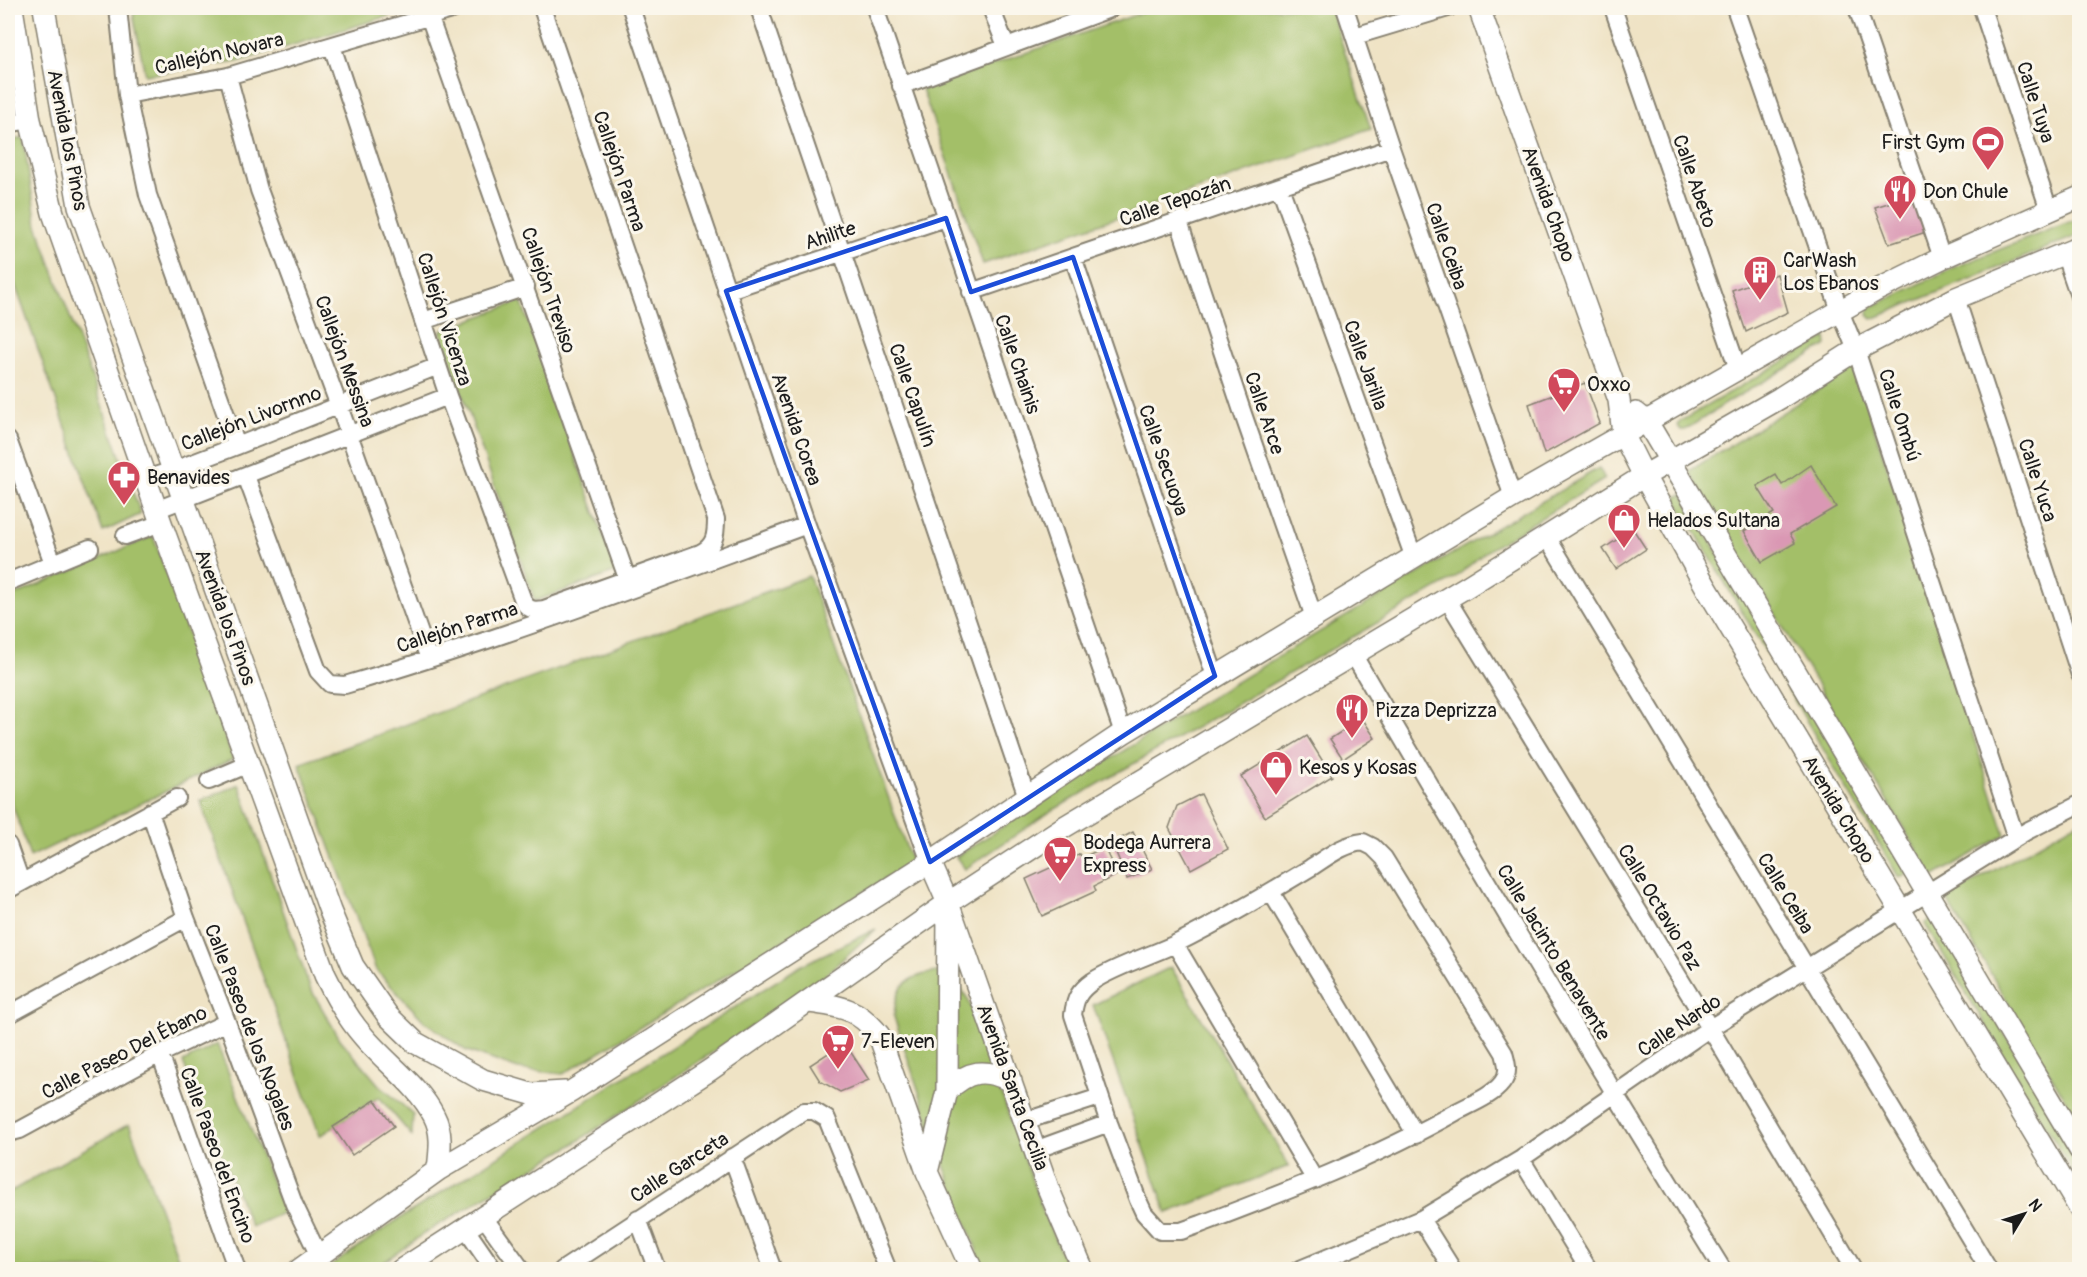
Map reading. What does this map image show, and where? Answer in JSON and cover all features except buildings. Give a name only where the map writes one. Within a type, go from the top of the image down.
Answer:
[{"type":"street","name":"Avenida los Pinos","points":[[12,8],[30,120],[53,213],[145,479],[325,975],[339,1004],[364,1037],[415,1089],[435,1116],[441,1139],[438,1170]]},
{"type":"street","name":"Avenida los Pinos","points":[[44,8],[79,206],[330,911],[353,966],[388,1016],[416,1043],[483,1080],[531,1094],[572,1091]]},
{"type":"street","points":[[118,8],[127,95],[148,195],[237,446]]},
{"type":"street","name":"Callejón Novara","points":[[127,95],[228,76],[458,8]]},
{"type":"street","name":"Callejón Parma","points":[[542,8],[716,519],[715,539],[710,548],[627,578]]},
{"type":"street","name":"Avenida Corea","points":[[631,8],[807,525],[930,862]]},
{"type":"street","name":"Calle Capulín","points":[[759,8],[1027,797]]},
{"type":"street","name":"Calle Chainis","points":[[875,8],[1123,733]]},
{"type":"street","points":[[992,8],[1006,46]]},
{"type":"street","points":[[901,86],[1107,8]]},
{"type":"street","name":"Calle Ceiba","points":[[1345,8],[1391,148],[1513,496]]},
{"type":"street","points":[[1355,36],[1448,8]]},
{"type":"street","name":"Avenida Chopo","points":[[1479,8],[1619,400],[1623,434],[1706,587],[2079,1209]]},
{"type":"street","name":"Calle Abeto","points":[[1613,8],[1738,369]]},
{"type":"street","name":"Calle Ombú","points":[[1735,8],[1840,311],[1856,350],[2016,838]]},
{"type":"street","points":[[1857,8],[1942,258]]},
{"type":"street","name":"Calle Tuya","points":[[1983,8],[2049,210]]},
{"type":"street","name":"Callejón Treviso","points":[[429,16],[627,578]]},
{"type":"street","name":"Callejón Vicenza","points":[[332,46],[448,396],[524,603],[533,610],[544,609],[627,578]]},
{"type":"street","name":"Callejón Messina","points":[[228,76],[259,190],[429,659]]},
{"type":"street","points":[[8,124],[30,120]]},
{"type":"street","name":"Calle Tepozán","points":[[971,292],[1391,148]]},
{"type":"street","name":"Calle Jarilla","points":[[1280,187],[1414,558]]},
{"type":"street","points":[[299,1269],[438,1170],[572,1091],[930,862],[1123,733],[1513,496],[1875,291],[1942,258],[2079,197]]},
{"type":"street","name":"Ahilite","points":[[726,291],[946,218]]},
{"type":"street","name":"Calle Arce","points":[[1179,222],[1314,617]]},
{"type":"street","points":[[401,1269],[710,1070],[948,903],[1065,827],[1448,599],[1644,476],[1780,398],[1856,350],[1956,298],[2072,250],[2079,299]]},
{"type":"street","name":"Calle Secuoya","points":[[1073,257],[1215,676]]},
{"type":"street","points":[[423,321],[526,287]]},
{"type":"street","name":"Calle Yuca","points":[[1956,298],[2079,675]]},
{"type":"street","name":"Callejón Livornno","points":[[145,479],[237,446],[438,366]]},
{"type":"street","points":[[125,536],[184,500],[448,396]]},
{"type":"street","name":"Avenida Chopo","points":[[1619,400],[1647,422],[2079,1150]]},
{"type":"street","points":[[8,440],[12,463],[52,563]]},
{"type":"street","name":"Callejón Parma","points":[[246,476],[318,671],[330,684],[345,686],[642,586],[807,525]]},
{"type":"street","name":"Calle Ceiba","points":[[1547,537],[1989,1269]]},
{"type":"street","points":[[8,582],[90,548]]},
{"type":"street","name":"Calle Octavio Paz","points":[[1448,599],[1854,1269]]},
{"type":"street","name":"Calle Jacinto Benavente","points":[[1353,654],[1615,1095],[1723,1269]]},
{"type":"street","points":[[209,781],[249,764]]},
{"type":"street","points":[[8,845],[14,886],[177,798]]},
{"type":"street","name":"Calle Nardo","points":[[1298,1269],[1323,1265],[1421,1219],[1521,1159],[1710,1028],[2016,838],[2079,804]]},
{"type":"street","name":"Calle Paseo de los Nogales","points":[[150,812],[186,918],[294,1204],[318,1254]]},
{"type":"street","points":[[1363,842],[1373,847],[1384,858],[1504,1053],[1509,1069],[1503,1083],[1492,1092],[1416,1135],[1368,1158],[1201,1224],[1181,1231],[1160,1231],[1144,1213],[1109,1123],[1073,1014],[1075,1000],[1095,979],[1175,944],[1353,843],[1363,842]]},
{"type":"street","name":"Avenida Santa Cecilia","points":[[930,862],[948,903],[1048,1188],[1083,1269]]},
{"type":"street","points":[[1270,892],[1416,1135]]},
{"type":"street","points":[[927,1172],[947,1091],[948,903]]},
{"type":"street","points":[[8,1015],[186,918]]},
{"type":"street","points":[[1175,944],[1316,1180]]},
{"type":"street","points":[[809,1002],[838,1005],[854,1011],[879,1035],[927,1172],[972,1269]]},
{"type":"street","points":[[364,1037],[388,1016]]},
{"type":"street","name":"Calle Paseo Del Ébano","points":[[8,1133],[20,1130],[160,1054],[227,1022]]},
{"type":"street","name":"Calle Paseo del Encino","points":[[160,1054],[237,1269]]},
{"type":"street","points":[[947,1091],[957,1081],[970,1074],[991,1074],[1011,1082]]},
{"type":"street","points":[[1025,1121],[1100,1097]]},
{"type":"street","name":"Calle Garceta","points":[[562,1269],[804,1111],[814,1111],[827,1119],[888,1269]]},
{"type":"street","points":[[1035,1150],[1109,1123]]},
{"type":"street","points":[[732,1157],[773,1269]]},
{"type":"street","points":[[1521,1159],[1589,1269]]},
{"type":"street","points":[[483,1216],[522,1269]]},
{"type":"street","points":[[1421,1219],[1453,1269]]},
{"type":"street","points":[[638,1220],[657,1269]]},
{"type":"street","points":[[465,1228],[494,1269]]},
{"type":"highlighted area","points":[[946,218],[971,292],[1073,257],[1215,676],[930,862],[726,291]]},
{"type":"green space","points":[[132,8],[415,8],[237,62],[145,75]]},
{"type":"green space","points":[[1155,8],[1330,8],[1371,129],[983,264],[922,89]]},
{"type":"green space","points":[[8,25],[20,110],[8,108]]},
{"type":"green space","points":[[23,137],[37,225],[141,514],[103,532],[8,265],[8,141]]},
{"type":"green space","points":[[2079,218],[2079,235],[1872,319],[1868,315],[1869,308],[1953,268]]},
{"type":"green space","points":[[521,301],[616,572],[535,601],[440,331]]},
{"type":"green space","points":[[1826,337],[1827,345],[1685,430],[1681,430],[1677,425],[1682,420]]},
{"type":"green space","points":[[1855,367],[2005,835],[1933,877],[1689,471]]},
{"type":"green space","points":[[1599,468],[1605,479],[1485,552],[1455,578],[1050,812],[965,869],[956,857],[1195,707]]},
{"type":"green space","points":[[1682,494],[1909,872],[1899,878],[1675,498]]},
{"type":"green space","points":[[153,536],[233,759],[30,857],[8,791],[8,598]]},
{"type":"green space","points":[[809,576],[912,863],[563,1074],[518,1069],[465,1050],[424,1021],[376,970],[299,764]]},
{"type":"green space","points":[[239,784],[310,988],[340,1039],[379,1085],[413,1114],[412,1136],[379,1097],[320,1136],[200,801]]},
{"type":"green space","points":[[2079,821],[2079,1123],[1946,898]]},
{"type":"green space","points":[[1935,917],[2079,1158],[2079,1182],[1925,924]]},
{"type":"green space","points":[[876,929],[813,986],[572,1145],[425,1233],[374,1269],[325,1270],[396,1221],[802,965]]},
{"type":"green space","points":[[1171,967],[1289,1166],[1167,1213],[1093,1005]]},
{"type":"green space","points":[[938,972],[955,980],[968,999],[1044,1214],[1068,1269],[984,1269],[940,1155],[894,1017],[900,989],[911,979]]},
{"type":"green space","points":[[217,1044],[284,1212],[251,1227],[183,1062]]},
{"type":"green space","points":[[129,1124],[182,1269],[8,1269],[8,1193]]},
{"type":"place","name":"First Gym","points":[[1988,171]]},
{"type":"place","name":"Don Chule","points":[[1900,220]]},
{"type":"place","name":"CarWash Los Ebanos","points":[[1760,301]]},
{"type":"place","name":"Oxxo","points":[[1564,413]]},
{"type":"place","name":"Benavides","points":[[124,506]]},
{"type":"place","name":"Helados Sultana","points":[[1624,549]]},
{"type":"place","name":"Pizza Deprizza","points":[[1352,739]]},
{"type":"place","name":"Kesos y Kosas","points":[[1276,796]]},
{"type":"place","name":"Bodega Aurrera Express","points":[[1060,882]]},
{"type":"place","name":"7-Eleven","points":[[838,1070]]}]
